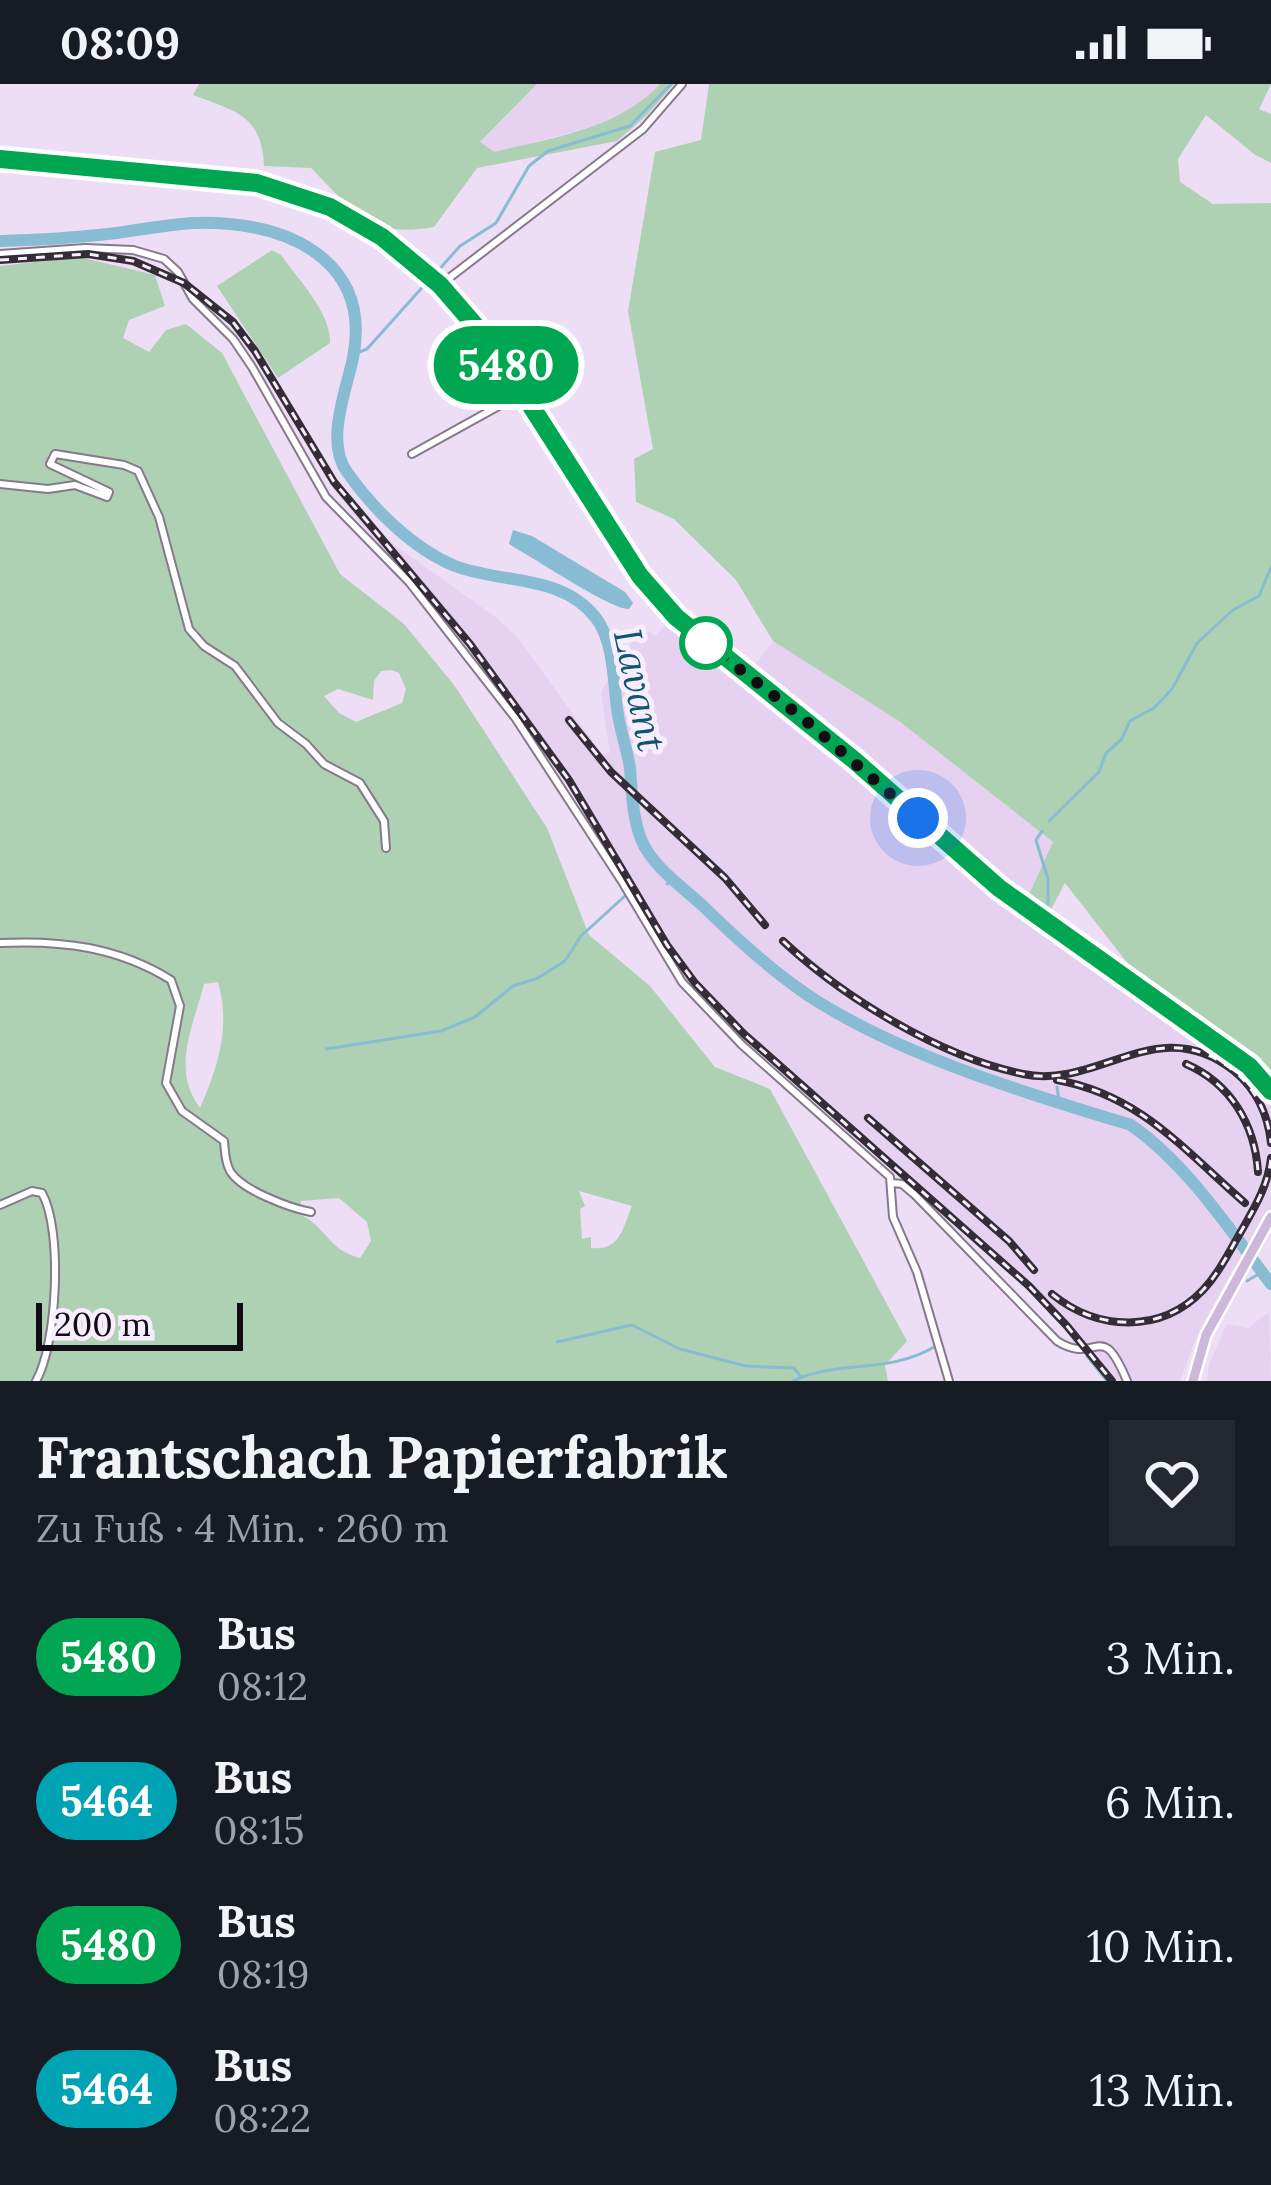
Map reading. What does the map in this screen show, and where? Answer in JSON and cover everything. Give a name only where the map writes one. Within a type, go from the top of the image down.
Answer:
[{"type":"main road","points":[[0,159],[230,179],[280,189],[348,216],[434,280],[472,320],[524,392],[640,576],[693,633],[854,760],[999,888],[1249,1066],[1271,1090]]},
{"type":"main road","points":[[1192,1381],[1196,1357],[1271,1219]]},
{"type":"street","points":[[434,280],[643,128],[682,84]]},
{"type":"street","points":[[0,254],[133,250],[164,259],[178,272],[193,299],[233,339],[252,367],[326,496],[410,583],[516,719],[682,982],[742,1045],[886,1172],[892,1183],[892,1217],[917,1272],[949,1381]]},
{"type":"street","points":[[412,454],[524,392]]},
{"type":"street","points":[[0,484],[48,489],[75,485],[106,497],[110,492],[50,464],[56,454],[138,471],[159,517],[189,629],[204,646],[235,666],[278,723],[324,764],[361,783],[384,821],[386,848]]},
{"type":"street","points":[[0,943],[43,941],[104,950],[139,960],[171,980],[180,1006],[166,1083],[182,1111],[224,1141],[226,1163],[234,1178],[285,1207],[311,1212]]},
{"type":"street","points":[[892,1183],[902,1184],[915,1196],[1058,1341],[1072,1348],[1110,1347],[1127,1381]]},
{"type":"street","points":[[0,1205],[32,1191],[42,1193],[50,1207],[49,1350],[36,1381]]},
{"type":"shaded area","points":[[537,84],[660,84],[642,105],[591,127],[494,153],[479,143]]},
{"type":"shaded area","points":[[355,504],[393,544],[518,638],[602,754],[610,753],[601,692],[637,632],[656,636],[668,622],[742,682],[773,641],[899,721],[1054,843],[1027,900],[1254,1057],[1271,1076],[1271,1217],[1232,1271],[1196,1338],[1180,1381],[1117,1381],[1087,1342],[1076,1345],[1040,1300],[777,1070],[696,991],[542,744],[472,653],[349,509]]},
{"type":"shaded area","points":[[1269,1312],[1271,1381],[1207,1381],[1209,1364],[1227,1324],[1248,1328]]},
{"type":"green space","points":[[199,84],[537,84],[480,142],[494,152],[604,122],[660,84],[674,84],[617,141],[477,168],[434,227],[412,230],[393,229],[364,218],[311,168],[264,166],[252,125],[233,111],[193,95]]},
{"type":"green space","points":[[709,84],[1271,84],[1259,109],[1271,114],[1271,163],[1206,115],[1178,159],[1180,182],[1213,204],[1271,203],[1271,1076],[1253,1057],[1136,974],[1065,883],[1048,915],[1027,899],[1053,842],[899,721],[773,641],[736,580],[674,519],[636,502],[634,459],[653,449],[628,311],[655,152],[701,140]]},
{"type":"green space","points":[[272,250],[281,255],[320,308],[330,343],[278,378],[217,286]]},
{"type":"green space","points":[[79,257],[155,275],[165,306],[129,320],[123,338],[149,352],[166,330],[186,324],[222,353],[340,574],[404,624],[454,685],[547,828],[589,935],[650,986],[715,1067],[770,1089],[907,1341],[885,1365],[888,1381],[0,1381],[0,266]],"holes":[[[381,671],[399,673],[406,689],[402,703],[356,722],[339,713],[324,696],[338,689],[373,700],[374,681]],[[218,982],[223,1031],[200,1108],[191,1093],[186,1063],[204,984]],[[579,1191],[632,1206],[619,1237],[601,1248],[591,1248],[591,1237],[582,1239],[580,1209],[585,1206]],[[339,1198],[367,1222],[371,1241],[360,1258],[341,1249],[299,1214],[301,1201]]]},
{"type":"water","points":[[513,530],[532,536],[625,592],[633,603],[629,609],[607,602],[517,549],[509,544]]},
{"type":"waterway","points":[[435,274],[460,246],[496,223],[529,166],[548,151],[630,126],[671,84]]},
{"type":"waterway","name":"Lavant","points":[[0,241],[216,223],[275,233],[322,258],[351,299],[356,326],[337,431],[347,472],[395,526],[439,559],[473,572],[549,587],[582,604],[596,618],[610,652],[638,830],[659,866],[773,969],[855,1023],[971,1073],[1131,1125],[1189,1178],[1271,1284]]},
{"type":"waterway","points":[[354,354],[367,349],[428,281]]},
{"type":"waterway","points":[[1049,821],[1099,772],[1106,753],[1121,740],[1130,721],[1154,708],[1172,689],[1197,643],[1233,610],[1259,596],[1271,567]]},
{"type":"waterway","points":[[1042,831],[1036,840],[1048,879],[1048,904]]},
{"type":"waterway","points":[[667,884],[674,879]]},
{"type":"waterway","points":[[326,1049],[441,1031],[475,1017],[513,986],[538,978],[565,961],[581,936],[626,895]]},
{"type":"waterway","points":[[1057,1087],[1059,1101]]},
{"type":"waterway","points":[[1247,1281],[1262,1272]]},
{"type":"waterway","points":[[557,1342],[632,1325],[680,1349],[746,1366],[794,1368],[801,1377]]},
{"type":"waterway","points":[[793,1381],[899,1361],[934,1347]]},
{"type":"waterway","points":[[1087,1356],[1107,1381]]},
{"type":"railway","points":[[0,260],[88,254],[133,261],[184,283],[233,322],[334,482],[470,644],[569,780],[667,945],[695,983],[744,1034],[1029,1286],[1112,1381]]},
{"type":"railway","points":[[569,720],[611,772],[725,878],[765,925]]},
{"type":"railway","points":[[783,941],[895,1023],[992,1066],[1051,1076],[1154,1049],[1206,1054],[1234,1071],[1255,1094],[1271,1143]]},
{"type":"railway","points":[[1186,1064],[1215,1082],[1237,1107],[1252,1138],[1258,1172]]},
{"type":"railway","points":[[1057,1080],[1086,1087],[1137,1112],[1245,1203]]},
{"type":"railway","points":[[868,1118],[1009,1241],[1034,1270]]},
{"type":"railway","points":[[1052,1294],[1108,1321],[1149,1320],[1186,1304],[1227,1257],[1259,1198],[1271,1158]]},
{"type":"bus line","name":"5480","points":[[0,159],[257,183],[330,207],[382,237],[440,285],[492,345],[640,576],[676,617],[854,760],[999,888],[1249,1066],[1271,1091]]},
{"type":"route","points":[[706,643],[854,760],[918,818]]}]
